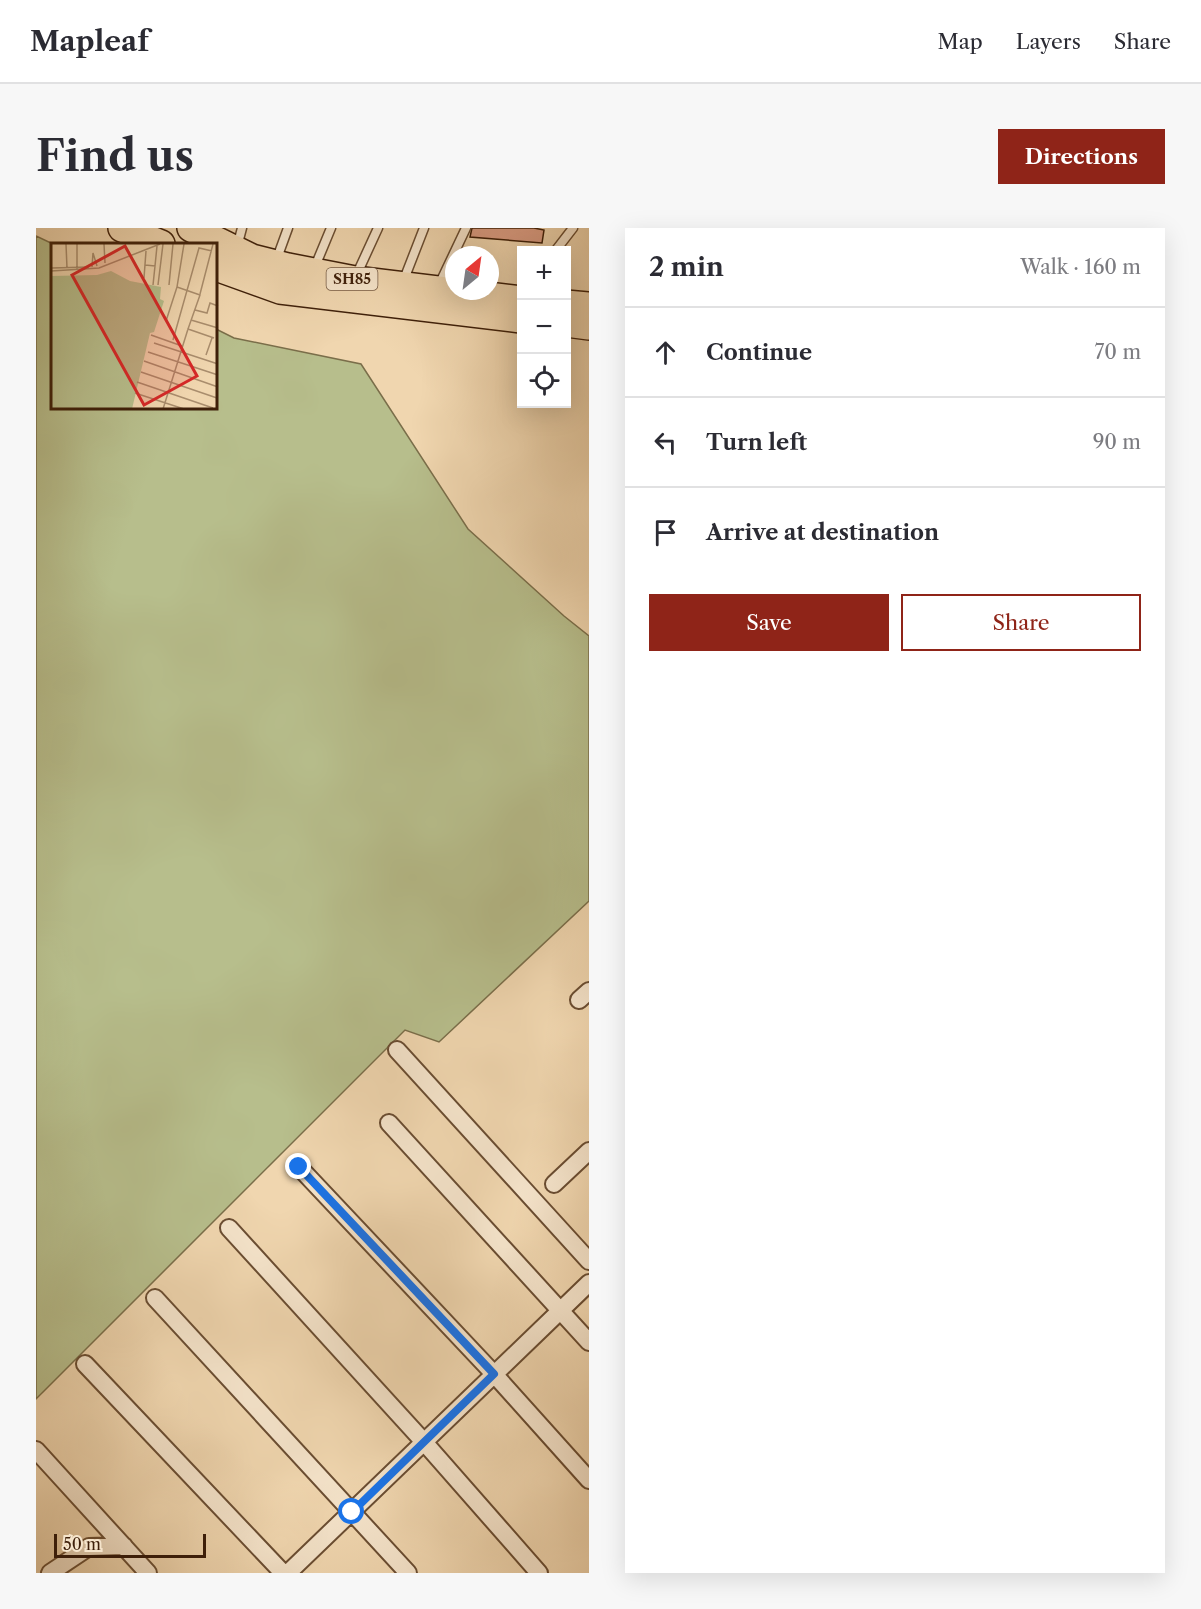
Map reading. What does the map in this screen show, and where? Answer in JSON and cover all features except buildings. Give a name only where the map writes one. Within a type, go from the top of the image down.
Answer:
[{"type":"main road","points":[[122,228],[159,243]]},
{"type":"main road","name":"SH85","points":[[190,228],[252,258],[275,264],[355,280],[517,302]]},
{"type":"main road","name":"SH85","points":[[231,248],[280,290],[517,303]]},
{"type":"main road","points":[[571,304],[589,306]]},
{"type":"main road","points":[[571,324],[589,326]]},
{"type":"street","points":[[397,1050],[589,1261]]},
{"type":"street","points":[[389,1123],[589,1342]]},
{"type":"street","points":[[554,1184],[589,1151]]},
{"type":"street","points":[[299,1167],[494,1374],[589,1480]]},
{"type":"street","points":[[229,1228],[424,1442],[539,1573]]},
{"type":"street","points":[[288,1573],[589,1283]]},
{"type":"street","points":[[155,1298],[408,1573]]},
{"type":"street","points":[[86,1364],[283,1573]]},
{"type":"street","points":[[36,1450],[148,1573]]},
{"type":"street","points":[[50,1573],[89,1547],[123,1546]]},
{"type":"lane","points":[[275,264],[288,228]]},
{"type":"lane","points":[[313,272],[331,228]]},
{"type":"lane","points":[[355,280],[378,228]]},
{"type":"lane","points":[[402,286],[424,228]]},
{"type":"lane","points":[[437,290],[466,228]]},
{"type":"lane","points":[[559,246],[573,228]]},
{"type":"green space","points":[[36,236],[51,243],[51,410],[218,410],[218,330],[234,338],[361,364],[468,529],[589,636],[589,901],[439,1042],[405,1030],[36,1399]]},
{"type":"route","points":[[299,1167],[494,1374],[352,1512]]}]
